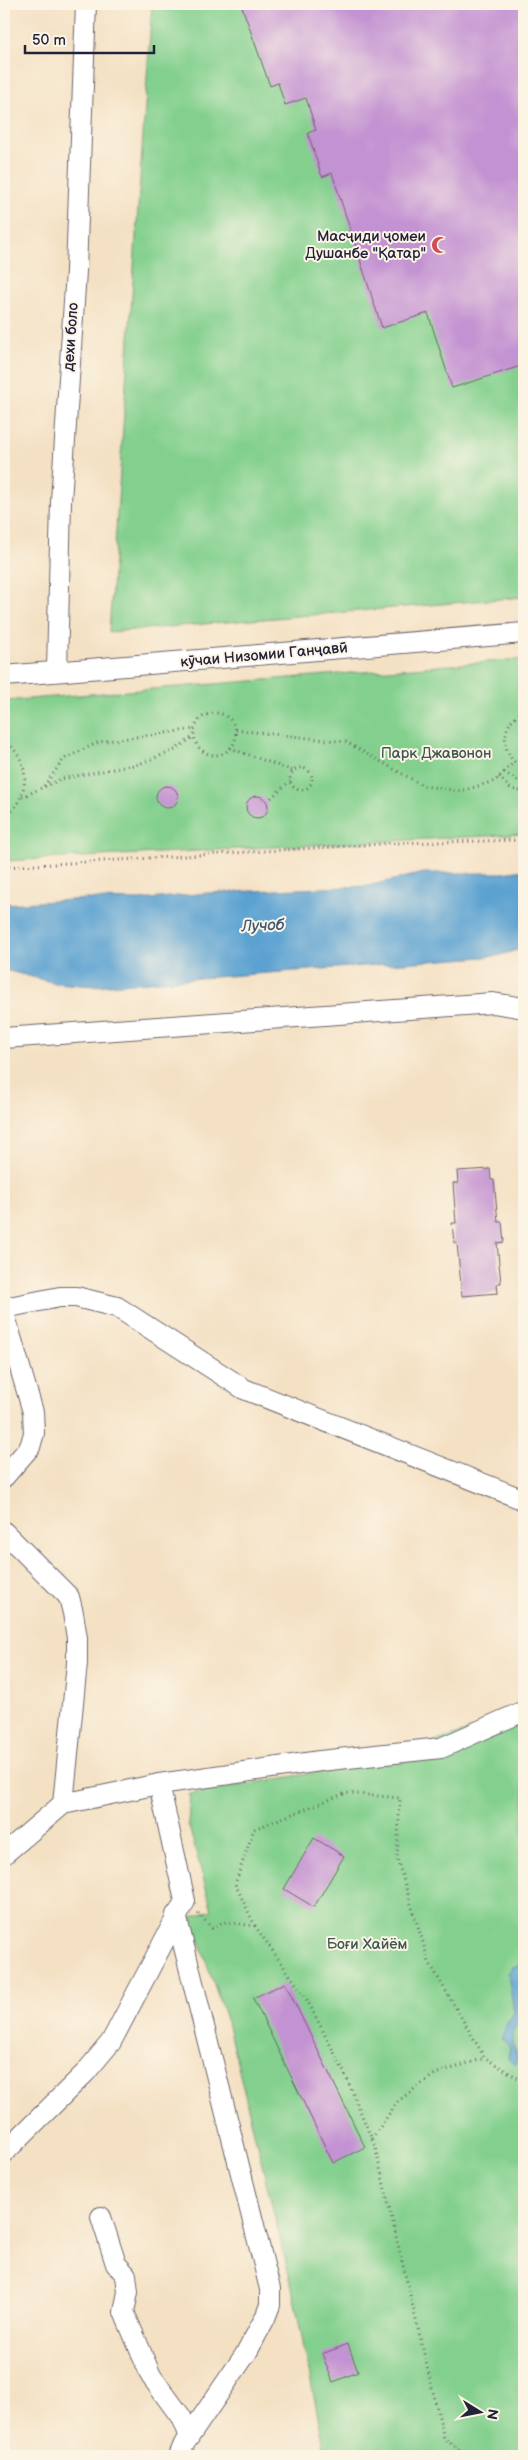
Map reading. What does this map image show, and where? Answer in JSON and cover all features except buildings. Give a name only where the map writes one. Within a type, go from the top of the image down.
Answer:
[{"type":"street","name":"дехи боло","points":[[56,671],[61,501],[76,271],[86,4]]},
{"type":"street","name":"кӯчаи Низомии Ганҷавӣ","points":[[4,676],[524,633]]},
{"type":"street","points":[[4,1038],[493,1003],[524,1008]]},
{"type":"street","points":[[4,1308],[60,1297],[76,1297],[117,1307],[244,1389],[524,1500]]},
{"type":"street","points":[[4,1314],[32,1412],[34,1433],[30,1448],[4,1477]]},
{"type":"street","points":[[4,1532],[69,1597],[73,1613],[77,1638],[77,1662],[63,1804]]},
{"type":"street","points":[[4,1854],[63,1804],[159,1784],[320,1761],[441,1748],[524,1711]]},
{"type":"street","points":[[159,1784],[181,1908],[270,2289],[270,2305],[256,2335],[189,2437],[179,2456]]},
{"type":"street","points":[[4,2153],[85,2073],[112,2042],[181,1908]]},
{"type":"street","points":[[101,2217],[116,2264],[126,2275],[128,2292],[124,2312],[151,2376],[181,2417],[189,2437]]},
{"type":"path","points":[[524,711],[514,718],[508,726],[505,736],[505,745],[514,762],[524,768]]},
{"type":"path","points":[[216,713],[229,718],[236,730],[234,743],[219,755],[206,752],[196,743],[195,729],[203,717],[216,713]]},
{"type":"path","points":[[44,787],[64,759],[99,742],[195,729]]},
{"type":"path","points":[[236,730],[346,742],[424,786],[461,791],[495,781],[514,762]]},
{"type":"path","points":[[22,797],[61,779],[139,764],[174,750],[194,736]]},
{"type":"path","points":[[4,740],[16,752],[23,765],[26,781],[22,797],[14,810],[4,819]]},
{"type":"path","points":[[230,748],[293,771],[299,768],[306,769],[311,774],[312,781],[308,787],[301,790],[294,787],[290,781]]},
{"type":"path","points":[[271,798],[290,781],[293,771]]},
{"type":"path","points":[[504,772],[516,780],[524,782]]},
{"type":"path","points":[[499,777],[511,789],[524,792]]},
{"type":"path","points":[[4,867],[397,843],[524,840]]},
{"type":"path","points":[[467,2456],[444,2438],[424,2348],[372,2139],[345,2074],[306,1998],[255,1926],[235,1884],[254,1829],[346,1793],[400,1798],[397,1859],[429,1962],[485,2058],[524,2082]]},
{"type":"path","points":[[181,1908],[212,1928],[224,1922],[255,1926]]},
{"type":"path","points":[[372,2139],[398,2101],[435,2074],[485,2058]]},
{"type":"green space","name":"Масҷиди ҷомеи Душанбе \"Қатар\"","points":[[152,4],[524,4],[524,597],[109,632]]},
{"type":"green space","name":"Парк Джавонон","points":[[524,659],[524,834],[4,861],[4,701]]},
{"type":"green space","name":"Боғи Хайём","points":[[524,1714],[524,2456],[326,2456],[291,2283],[227,2022],[191,1917],[212,1910],[188,1823],[190,1794],[359,1765]]},
{"type":"water","name":"Лучоб","points":[[524,870],[524,948],[497,956],[94,986],[55,983],[9,971],[4,972],[4,904],[87,899],[140,900],[207,893],[367,886],[424,873],[502,873]]},
{"type":"water","points":[[524,1963],[524,1978],[519,1996],[519,2023],[513,2033],[517,2059],[516,2065],[508,2059],[510,2046],[501,2039],[508,2021],[514,2013],[508,1973],[513,1967]]},
{"type":"place","name":"Масҷиди ҷомеи Душанбе \"Қатар\"","points":[[440,245]]}]
